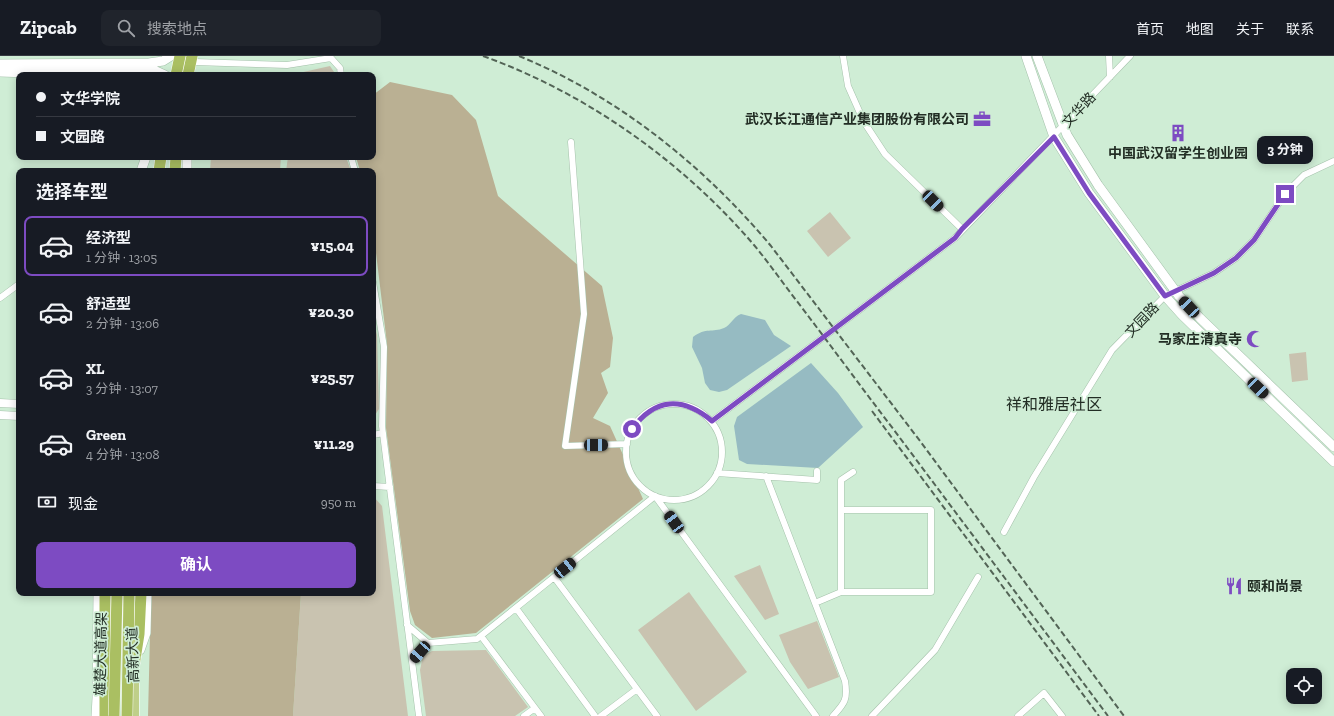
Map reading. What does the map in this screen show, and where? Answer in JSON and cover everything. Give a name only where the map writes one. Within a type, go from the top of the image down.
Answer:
[{"type":"highway","points":[[177,72],[180,56]]},
{"type":"highway","points":[[189,72],[194,58]]},
{"type":"highway","name":"雄楚大道高架","points":[[106,715],[108,596]]},
{"type":"highway","name":"雄楚大道高架","points":[[127,716],[129,596]]},
{"type":"highway","points":[[134,666],[140,634],[140,596]]},
{"type":"main road","points":[[0,64],[149,63],[163,61],[171,56]]},
{"type":"main road","points":[[173,72],[176,56]]},
{"type":"main road","points":[[1026,56],[1054,137],[1089,193],[1165,296],[1182,315],[1334,462]]},
{"type":"main road","points":[[1037,56],[1067,135],[1098,185],[1176,291],[1200,318],[1334,447]]},
{"type":"main road","points":[[192,72],[194,58]]},
{"type":"main road","points":[[39,72],[68,69],[154,70],[158,72]]},
{"type":"main road","points":[[0,72],[16,73]]},
{"type":"main road","points":[[106,715],[98,698],[108,596]]},
{"type":"main road","name":"高新大道","points":[[106,715],[112,661],[108,596]]},
{"type":"main road","name":"高新大道","points":[[134,716],[134,666],[132,634],[140,596]]},
{"type":"main road","points":[[112,661],[121,671],[131,661],[132,634]]},
{"type":"main road","points":[[134,704],[139,716]]},
{"type":"street","points":[[843,56],[848,86],[864,122],[885,154],[962,229]]},
{"type":"street","points":[[1109,56],[1110,77]]},
{"type":"street","name":"文华路","points":[[712,421],[955,238],[962,229],[1054,137],[1130,56]]},
{"type":"street","points":[[194,58],[287,65],[331,58],[340,68],[341,72]]},
{"type":"street","points":[[571,142],[584,314],[564,446],[627,444]]},
{"type":"street","name":"文园路","points":[[1004,532],[1034,477],[1112,350],[1165,296],[1214,273],[1236,258],[1254,240],[1285,194],[1304,175],[1334,161]]},
{"type":"street","points":[[0,298],[16,286]]},
{"type":"street","points":[[376,300],[384,347],[383,433],[419,716]]},
{"type":"street","points":[[0,403],[16,404]]},
{"type":"street","points":[[669,404],[685,405],[700,411],[712,421],[720,435],[722,451],[720,467],[713,481],[701,492],[687,498],[671,500],[656,496],[642,488],[632,475],[627,460],[627,444],[632,429],[641,417],[654,408],[669,404]]},
{"type":"street","points":[[0,414],[16,416]]},
{"type":"street","points":[[376,434],[383,433]]},
{"type":"street","points":[[717,473],[817,480],[817,471]]},
{"type":"street","points":[[841,592],[841,480],[853,472]]},
{"type":"street","points":[[766,476],[845,681],[847,694],[844,705],[833,716]]},
{"type":"street","points":[[376,486],[390,487]]},
{"type":"street","points":[[412,661],[428,643],[477,639],[656,496]]},
{"type":"street","points":[[656,496],[816,716]]},
{"type":"street","points":[[815,603],[841,592],[931,592],[931,510],[841,510]]},
{"type":"street","points":[[554,577],[656,716]]},
{"type":"street","points":[[872,716],[935,650],[978,577]]},
{"type":"street","points":[[516,608],[595,716]]},
{"type":"street","points":[[407,625],[428,643]]},
{"type":"street","points":[[481,636],[542,716]]},
{"type":"street","points":[[601,716],[637,689]]},
{"type":"street","points":[[1018,716],[1044,693],[1062,716]]},
{"type":"street","points":[[524,716],[535,708]]},
{"type":"shaded area","points":[[330,66],[334,72],[303,72]]},
{"type":"shaded area","points":[[390,82],[452,95],[476,120],[498,196],[602,286],[613,338],[610,367],[601,373],[608,393],[593,418],[610,426],[643,499],[476,633],[432,638],[415,625],[410,611],[386,428],[387,344],[376,253],[376,168],[359,168],[357,160],[376,160],[376,93]]},
{"type":"shaded area","points":[[211,160],[281,160],[280,168],[210,168]]},
{"type":"shaded area","points":[[288,160],[347,160],[350,168],[286,168]]},
{"type":"shaded area","points":[[830,212],[851,238],[828,257],[807,231]]},
{"type":"shaded area","points":[[376,331],[377,335],[379,409],[376,414]]},
{"type":"shaded area","points":[[1306,352],[1308,380],[1292,382],[1289,354]]},
{"type":"shaded area","points":[[376,499],[382,506],[408,716],[293,716],[301,596],[376,596]]},
{"type":"shaded area","points":[[760,565],[779,614],[765,620],[734,576]]},
{"type":"shaded area","points":[[689,592],[747,672],[696,711],[638,630]]},
{"type":"shaded area","points":[[151,596],[301,596],[293,716],[148,716]]},
{"type":"shaded area","points":[[817,621],[839,677],[808,689],[790,662],[779,635]]},
{"type":"shaded area","points":[[486,650],[528,707],[515,716],[426,716],[420,670],[423,656],[432,651]]},
{"type":"water","points":[[741,314],[765,320],[774,335],[791,346],[727,390],[719,392],[710,390],[705,383],[702,368],[692,347],[693,337],[705,331],[724,328]]},
{"type":"water","points":[[811,363],[838,393],[863,427],[818,468],[747,464],[739,460],[734,426],[737,417]]},
{"type":"railway","points":[[483,56],[521,71],[559,89],[595,110],[664,158],[696,185],[726,214],[754,245],[770,266],[1108,716]]},
{"type":"railway","points":[[519,56],[555,72],[624,112],[687,161],[745,216],[771,246],[920,441],[1124,716]]},
{"type":"railway","points":[[872,411],[1099,716]]},
{"type":"place","name":"武汉长江通信产业集团股份有限公司","points":[[982,119]]},
{"type":"place","name":"中国武汉留学生创业园","points":[[1178,133]]},
{"type":"place","name":"马家庄清真寺","points":[[1255,339]]},
{"type":"place","name":"颐和尚景","points":[[1234,586]]},
{"type":"district","name":"祥和雅居社区","points":[[1054,404]]},
{"type":"route","points":[[632,429],[641,417],[654,408],[669,404],[685,405],[700,411],[712,421],[955,238],[962,229],[1054,137],[1089,193],[1165,296],[1214,273],[1236,258],[1254,240],[1266,219],[1285,194]]}]
